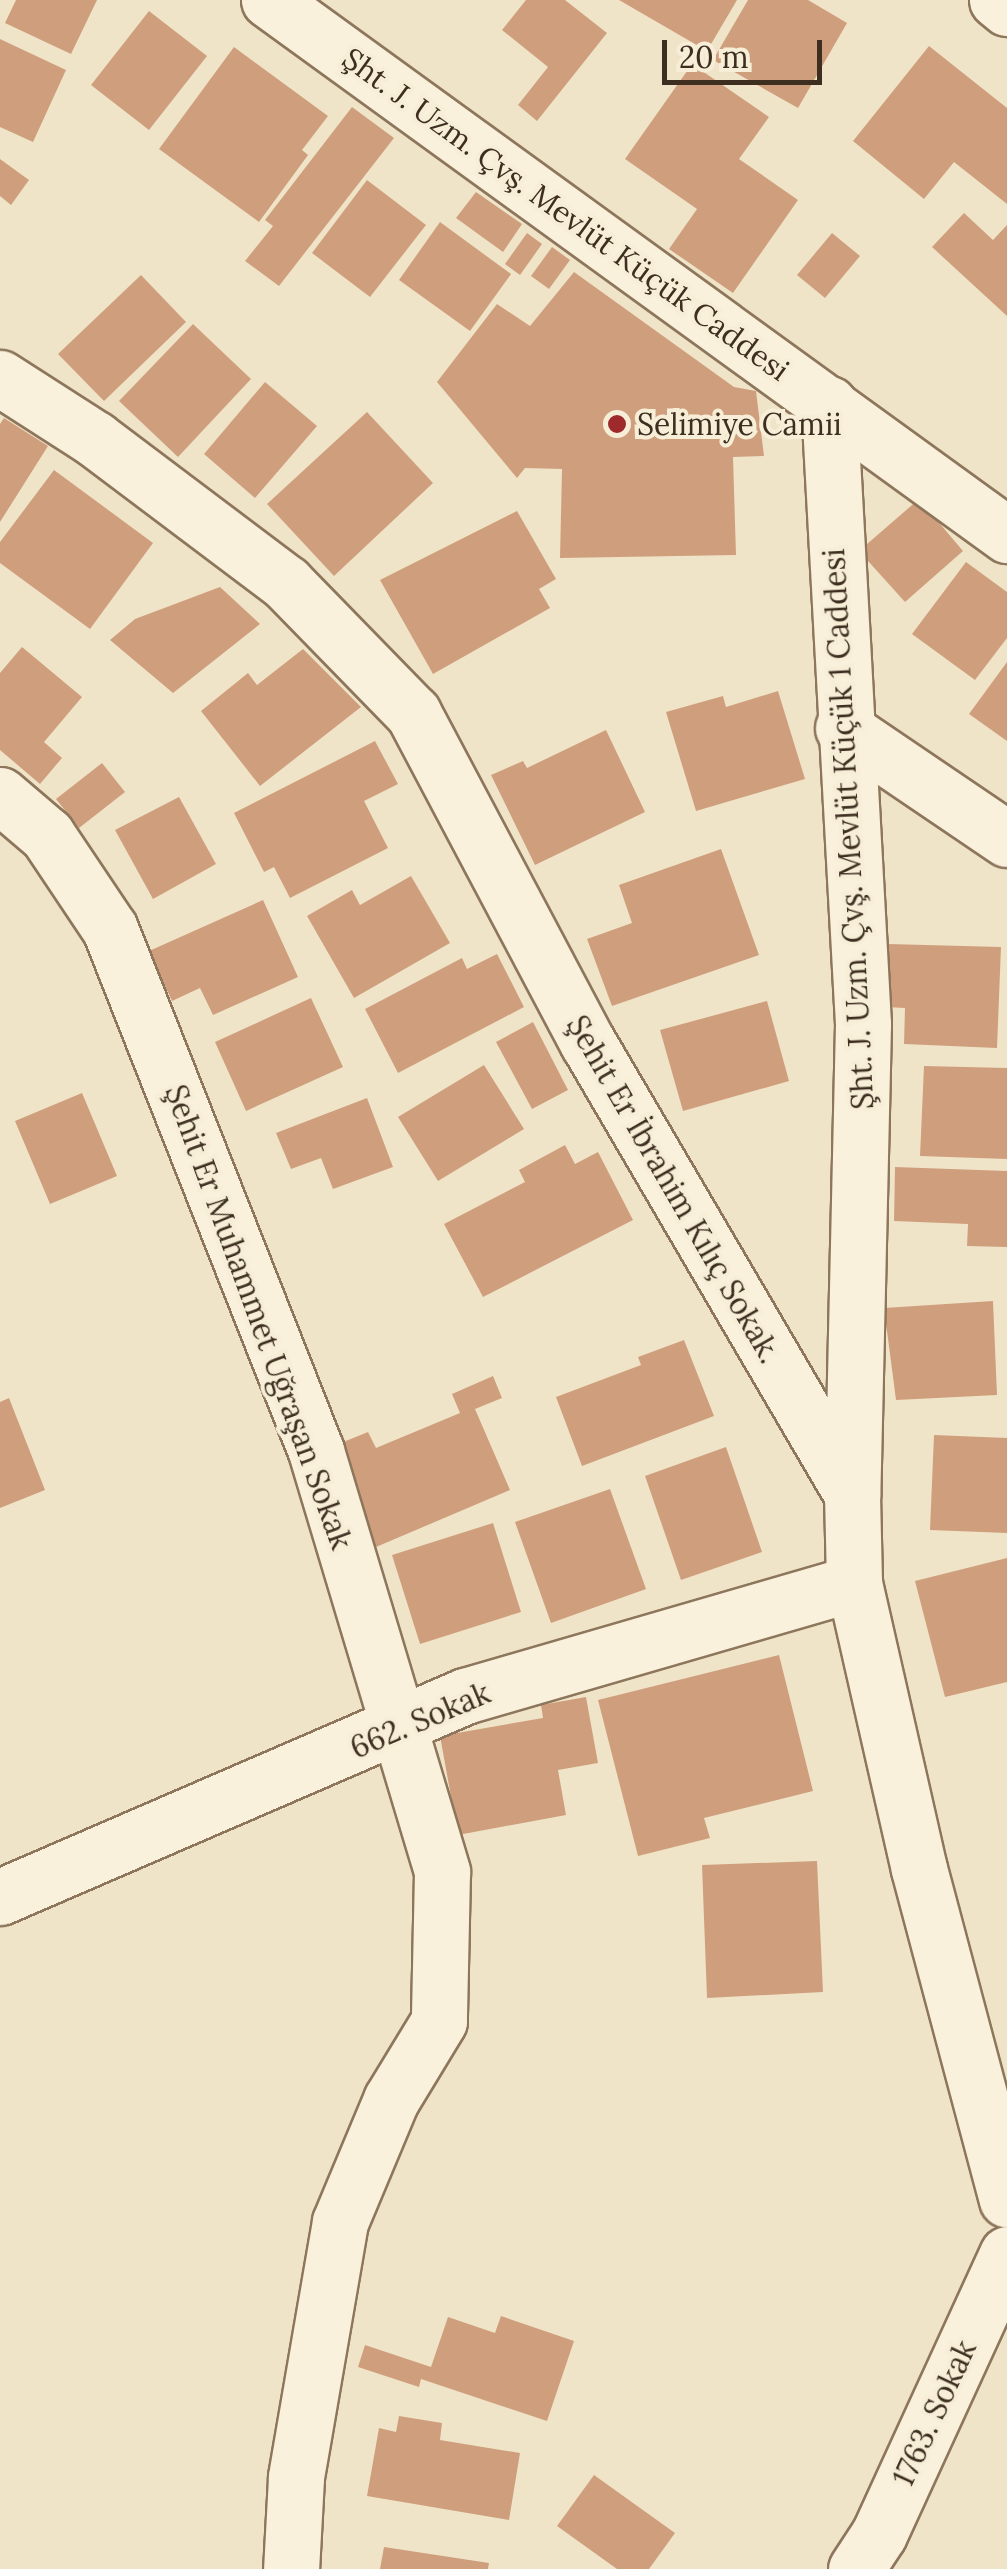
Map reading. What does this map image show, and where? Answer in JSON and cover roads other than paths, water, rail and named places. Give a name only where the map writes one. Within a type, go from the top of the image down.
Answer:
[{"type":"street","name":"Şht. J. Uzm. Çvş. Mevlüt Küçük Caddesi","points":[[269,0],[1007,536]]},
{"type":"street","points":[[997,0],[1007,8]]},
{"type":"street","name":"Şehit Er İbrahim Kılıç Sokak.","points":[[0,378],[96,439],[286,582],[413,712],[588,1043],[852,1494],[854,1583],[919,1869],[1007,2199]]},
{"type":"street","name":"Şht. J. Uzm. Çvş. Mevlüt Küçük 1 Caddesi","points":[[829,404],[843,728],[862,1024],[852,1494]]},
{"type":"street","points":[[843,728],[1007,839]]},
{"type":"street","name":"Şehit Er Muhammet Uğraşan Sokak","points":[[0,796],[47,835],[110,929],[316,1451],[442,1872],[439,2020],[390,2100],[340,2222],[296,2478],[291,2569]]},
{"type":"street","name":"662. Sokak","points":[[0,1897],[398,1729],[465,1696],[854,1583]]},
{"type":"street","name":"1763. Sokak","points":[[856,2569],[879,2534],[1007,2254]]},
{"type":"place","name":"Selimiye Camii","points":[[617,424]]}]
